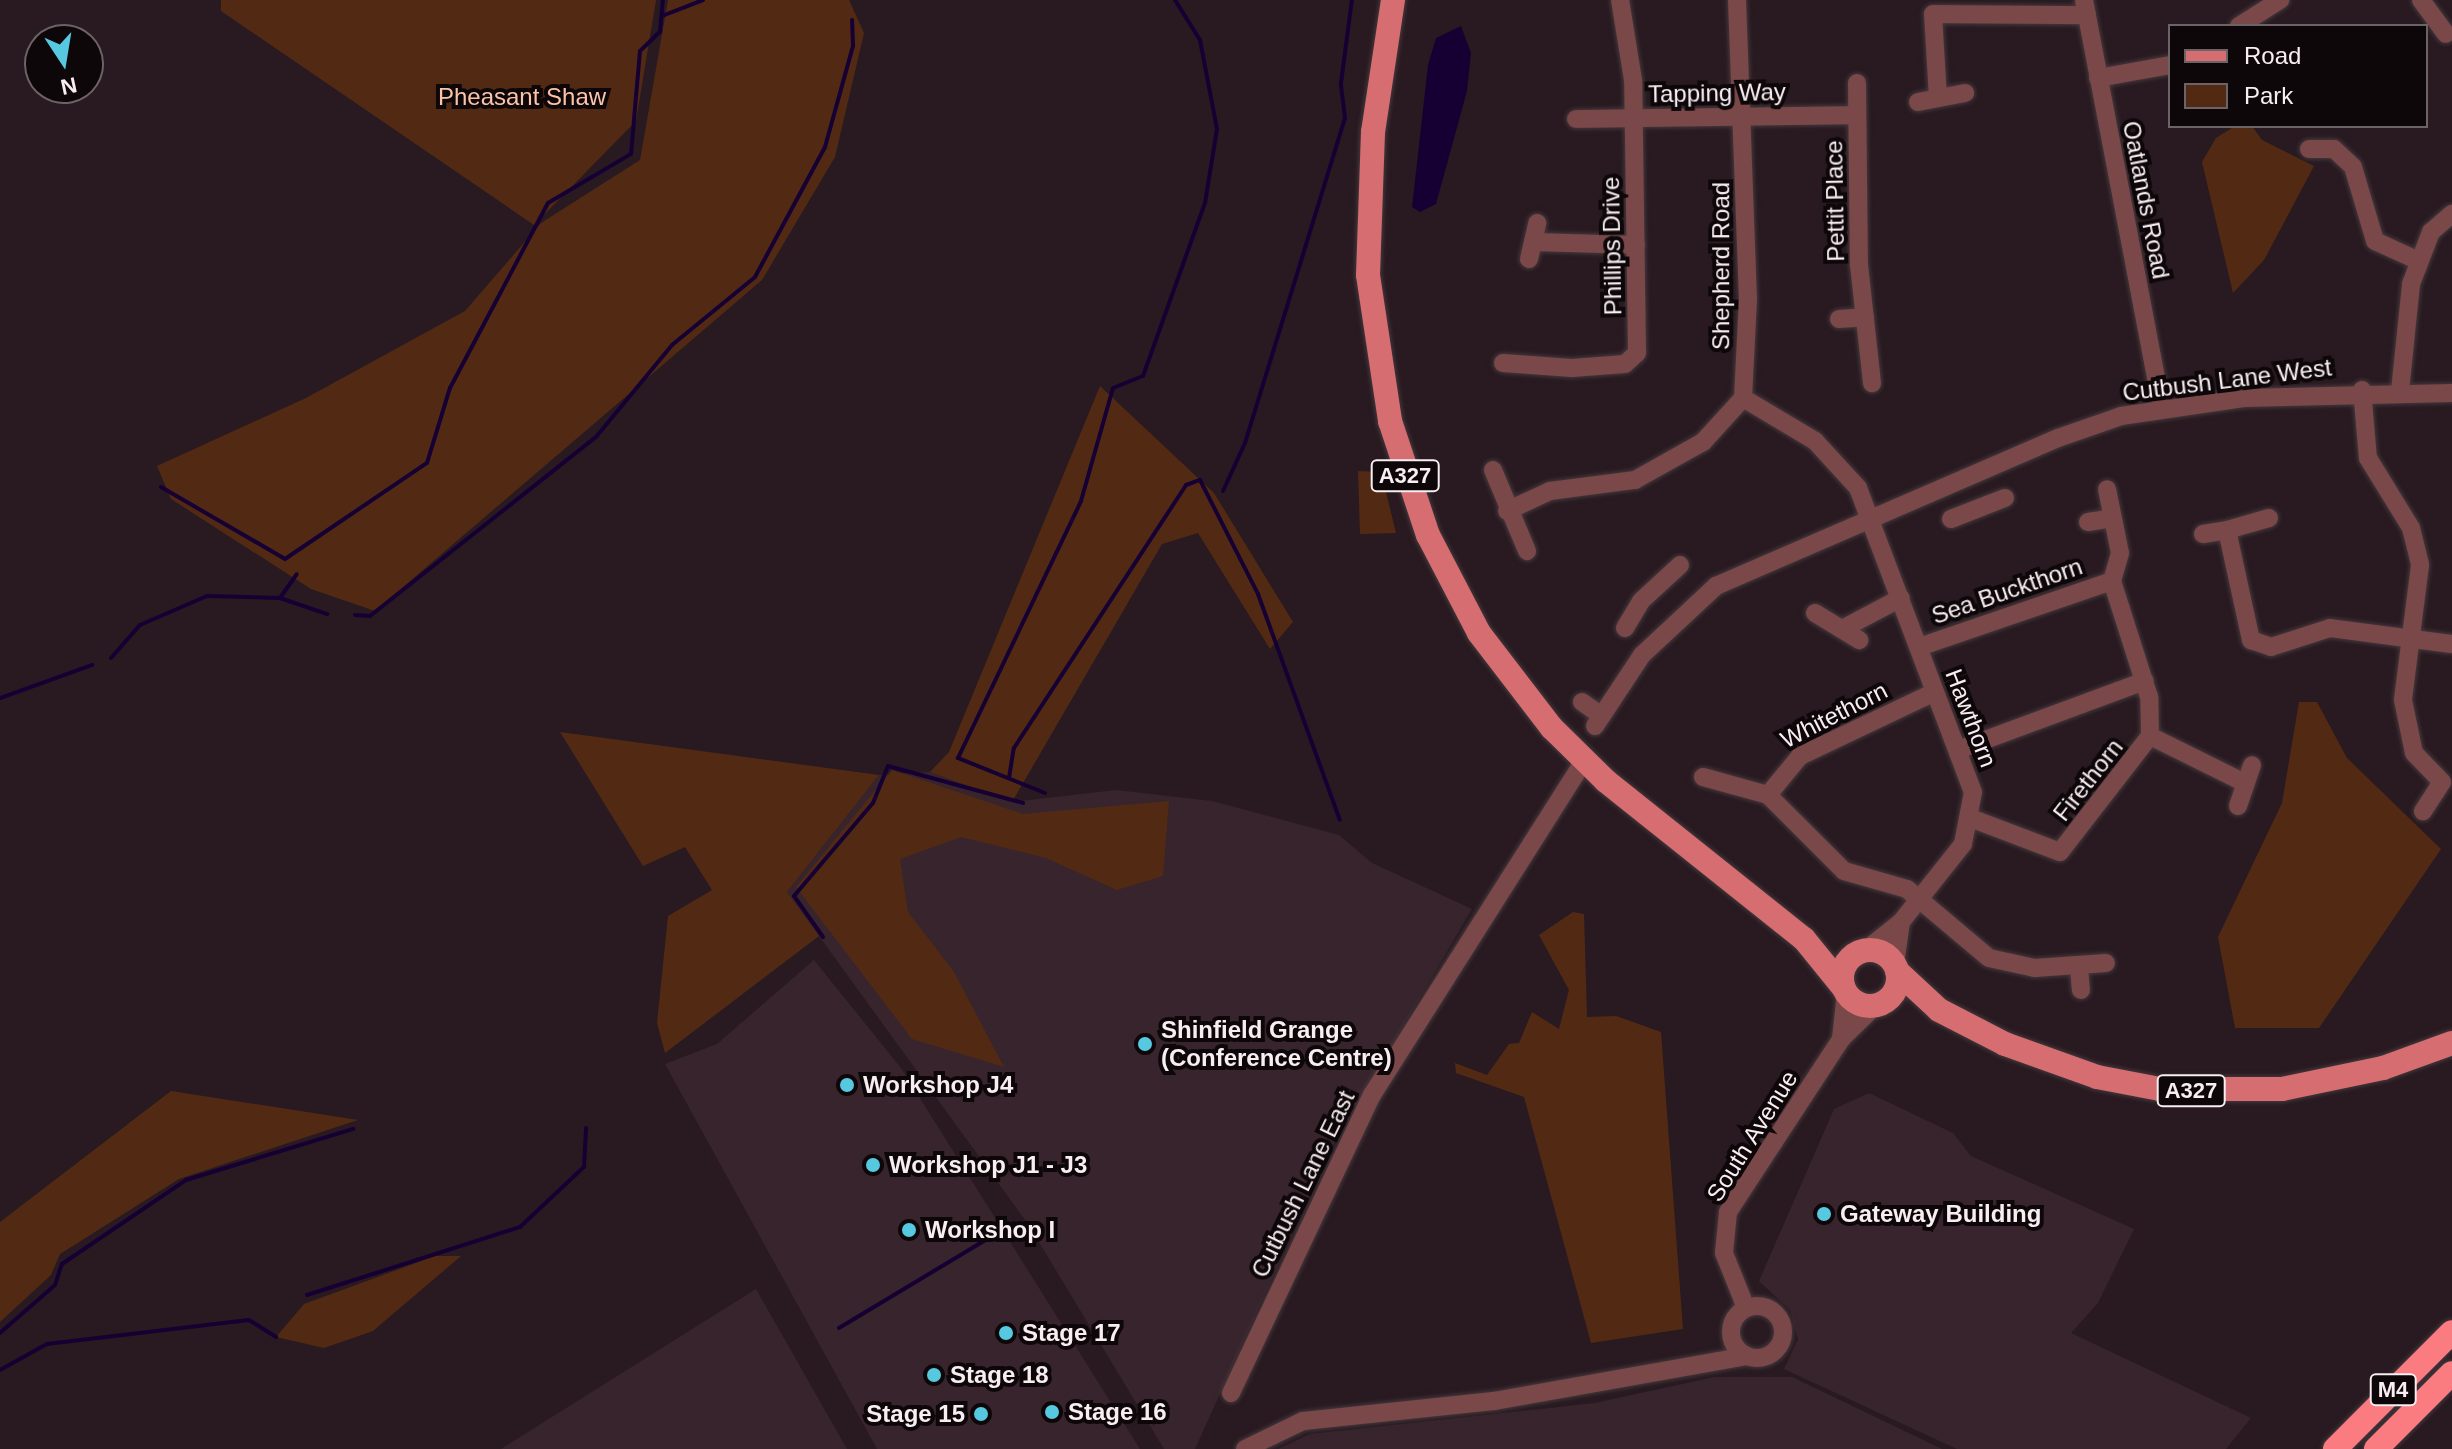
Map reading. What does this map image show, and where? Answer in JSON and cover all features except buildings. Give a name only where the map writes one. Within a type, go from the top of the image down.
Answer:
[{"type":"highway","name":"M4","points":[[2335,1449],[2452,1332]]},
{"type":"highway","name":"M4","points":[[2376,1449],[2452,1373]]},
{"type":"main road","name":"A327","points":[[1393,0],[1373,132],[1367,249],[1397,450],[1428,535],[1479,633],[1584,761],[1804,939],[1844,990]]},
{"type":"main road","name":"A327","points":[[1804,939],[1862,951]]},
{"type":"main road","points":[[1862,951],[1896,968],[1893,994],[1879,1004],[1844,990],[1844,966],[1862,951]]},
{"type":"main road","name":"A327","points":[[1896,968],[1939,1010]]},
{"type":"main road","name":"A327","points":[[1879,1004],[1939,1010],[2067,1068],[2192,1091],[2337,1080],[2452,1043]]},
{"type":"street","name":"Phillips Drive","points":[[1503,363],[1547,369],[1633,360],[1636,245],[1633,118],[1620,0]]},
{"type":"street","name":"Shepherd Road","points":[[1737,0],[1743,116],[1743,398]]},
{"type":"street","points":[[2242,24],[2280,0]]},
{"type":"street","points":[[2421,0],[2446,34]]},
{"type":"street","points":[[1938,98],[1933,7],[2085,8]]},
{"type":"street","name":"Oatlands Road","points":[[2085,8],[2162,409]]},
{"type":"street","points":[[2098,78],[2168,65]]},
{"type":"street","name":"Pettit Place","points":[[1857,83],[1865,317],[1872,383]]},
{"type":"street","points":[[1918,102],[1965,93]]},
{"type":"street","name":"Tapping Way","points":[[1576,119],[1857,115]]},
{"type":"street","points":[[2309,149],[2336,140],[2353,167],[2375,241],[2419,261]]},
{"type":"street","points":[[2400,391],[2419,261],[2431,232],[2452,214]]},
{"type":"street","points":[[1533,241],[1636,245]]},
{"type":"street","points":[[1839,319],[1865,317]]},
{"type":"street","points":[[2362,390],[2368,458],[2416,543],[2419,579],[2408,640],[2403,700],[2411,740],[2421,764],[2447,775],[2423,811]]},
{"type":"street","name":"Cutbush Lane West","points":[[1582,702],[1598,721],[1679,613],[1742,573],[2099,422],[2162,409],[2362,390],[2452,393]]},
{"type":"street","points":[[1507,511],[1550,491],[1635,480],[1703,442],[1743,398],[1839,460],[1871,517]]},
{"type":"street","points":[[1493,470],[1507,511],[1527,551]]},
{"type":"street","points":[[1971,475],[1983,506]]},
{"type":"street","name":"Firethorn","points":[[1973,819],[2060,852],[2150,736],[2145,681],[2112,581],[2120,553],[2107,489]]},
{"type":"street","points":[[1951,519],[2005,498]]},
{"type":"street","name":"Hawthorn","points":[[1871,517],[1973,792],[1973,819]]},
{"type":"street","points":[[2088,522],[2113,518]]},
{"type":"street","points":[[2203,534],[2269,518]]},
{"type":"street","points":[[2227,530],[2246,629],[2261,647],[2330,628],[2452,644]]},
{"type":"street","points":[[1625,628],[1655,587],[1680,565]]},
{"type":"street","name":"Sea Buckthorn","points":[[1919,647],[2112,581]]},
{"type":"street","points":[[1655,587],[1679,613]]},
{"type":"street","points":[[1815,613],[1852,634],[1901,598]]},
{"type":"street","points":[[1958,750],[2145,681]]},
{"type":"street","name":"Whitethorn","points":[[1768,795],[1800,756],[1935,692]]},
{"type":"street","name":"Firethorn","points":[[2150,736],[2248,774],[2238,806]]},
{"type":"street","name":"Cutbush Lane East","points":[[1231,1393],[1372,1095],[1584,761]]},
{"type":"street","points":[[1703,777],[1768,795],[1844,871],[1895,884],[1989,958],[2079,968],[2106,963]]},
{"type":"street","points":[[1862,951],[1901,922],[1973,819]]},
{"type":"street","points":[[1896,968],[1901,922]]},
{"type":"street","points":[[2079,968],[2081,990]]},
{"type":"street","name":"South Avenue","points":[[1841,1039],[1844,990]]},
{"type":"street","name":"South Avenue","points":[[1746,1308],[1724,1253],[1728,1212],[1841,1039],[1879,1004]]},
{"type":"street","points":[[1245,1449],[1303,1421],[1494,1401],[1709,1360],[1772,1353],[1783,1334],[1771,1311],[1746,1308],[1731,1337],[1709,1360]]},
{"type":"street","points":[[1731,1337],[1747,1356]]},
{"type":"shaded area","points":[[1461,26],[1471,53],[1467,91],[1436,204],[1420,212],[1412,207],[1428,65],[1436,38]]},
{"type":"shaded area","name":"Shinfield Grange (Conference Centre)","points":[[930,772],[1012,802],[1116,790],[1212,801],[1339,835],[1372,863],[1472,909],[1329,1152],[1195,1449],[1164,1449],[1028,1224],[787,892],[879,775]]},
{"type":"shaded area","points":[[814,960],[901,1068],[1140,1449],[877,1449],[665,1064],[717,1044]]},
{"type":"shaded area","points":[[1869,1093],[1953,1133],[1971,1156],[2134,1229],[2098,1303],[2071,1333],[2251,1418],[2226,1449],[1957,1449],[1784,1369],[1798,1339],[1790,1310],[1759,1281],[1834,1109]]},
{"type":"shaded area","points":[[756,1289],[847,1449],[501,1449]]},
{"type":"shaded area","points":[[1714,1377],[1792,1377],[1942,1449],[1278,1449],[1310,1434],[1595,1403]]},
{"type":"green space","name":"Pheasant Shaw","points":[[221,0],[656,0],[636,121],[534,225],[221,11]]},
{"type":"green space","points":[[668,0],[849,0],[864,33],[835,157],[762,280],[375,611],[311,589],[171,499],[157,466],[306,398],[465,311],[541,223],[640,160]]},
{"type":"green space","points":[[2232,128],[2253,128],[2262,140],[2314,166],[2264,260],[2233,293],[2202,162],[2216,138]]},
{"type":"green space","points":[[1100,386],[1214,493],[1293,622],[1270,649],[1198,533],[1162,544],[1012,802],[930,772],[949,752]]},
{"type":"green space","points":[[1358,471],[1381,472],[1396,533],[1360,534]]},
{"type":"green space","points":[[2299,702],[2317,702],[2347,758],[2441,849],[2319,1028],[2235,1028],[2218,937],[2282,803]]},
{"type":"green space","points":[[560,732],[879,775],[787,892],[819,936],[665,1053],[657,1023],[668,916],[712,890],[685,847],[643,866]]},
{"type":"green space","points":[[892,770],[1023,814],[1169,801],[1163,876],[1117,890],[1046,858],[961,837],[900,859],[908,912],[954,972],[1004,1067],[912,1039],[796,887]]},
{"type":"green space","points":[[1573,912],[1584,914],[1587,1017],[1616,1016],[1661,1032],[1683,1329],[1591,1343],[1524,1097],[1456,1073],[1455,1063],[1487,1075],[1509,1044],[1519,1043],[1532,1012],[1559,1029],[1569,990],[1539,935]]},
{"type":"green space","points":[[171,1091],[358,1120],[179,1179],[60,1254],[51,1275],[0,1322],[0,1222]]},
{"type":"green space","points":[[435,1256],[461,1256],[373,1331],[324,1348],[276,1337],[304,1304]]},
{"type":"waterway","points":[[161,487],[285,559],[427,463],[450,388],[548,203],[631,154],[640,51],[660,32],[663,0]]},
{"type":"waterway","points":[[662,16],[703,0]]},
{"type":"waterway","points":[[1045,793],[958,758],[1081,501],[1113,388],[1143,376],[1205,203],[1217,129],[1200,40],[1175,0]]},
{"type":"waterway","points":[[1223,491],[1245,443],[1345,118],[1341,83],[1352,0]]},
{"type":"waterway","points":[[355,615],[370,616],[596,437],[672,345],[755,277],[825,147],[853,46],[852,20]]},
{"type":"waterway","points":[[1009,778],[1014,748],[1186,485],[1200,480],[1258,594],[1340,820]]},
{"type":"waterway","points":[[280,598],[297,574]]},
{"type":"waterway","points":[[111,658],[140,625],[207,596],[280,598],[327,614]]},
{"type":"waterway","points":[[0,698],[92,665]]},
{"type":"waterway","points":[[823,937],[794,896],[873,803],[888,766],[1023,803]]},
{"type":"waterway","points":[[307,1295],[520,1227],[584,1167],[586,1128]]},
{"type":"waterway","points":[[0,1333],[55,1285],[62,1264],[186,1180],[353,1129]]},
{"type":"waterway","points":[[839,1328],[1014,1223]]},
{"type":"waterway","points":[[0,1370],[47,1344],[249,1320],[276,1337]]},
{"type":"place","name":"Shinfield Grange (Conference Centre)","points":[[1145,1044]]},
{"type":"place","name":"Workshop J4","points":[[847,1085]]},
{"type":"place","name":"Workshop J1 - J3","points":[[873,1165]]},
{"type":"place","name":"Gateway Building","points":[[1824,1214]]},
{"type":"place","name":"Workshop I","points":[[909,1230]]},
{"type":"place","name":"Stage 17","points":[[1006,1333]]},
{"type":"place","name":"Stage 18","points":[[934,1375]]},
{"type":"place","name":"Stage 16","points":[[1052,1412]]},
{"type":"place","name":"Stage 15","points":[[981,1414]]}]
